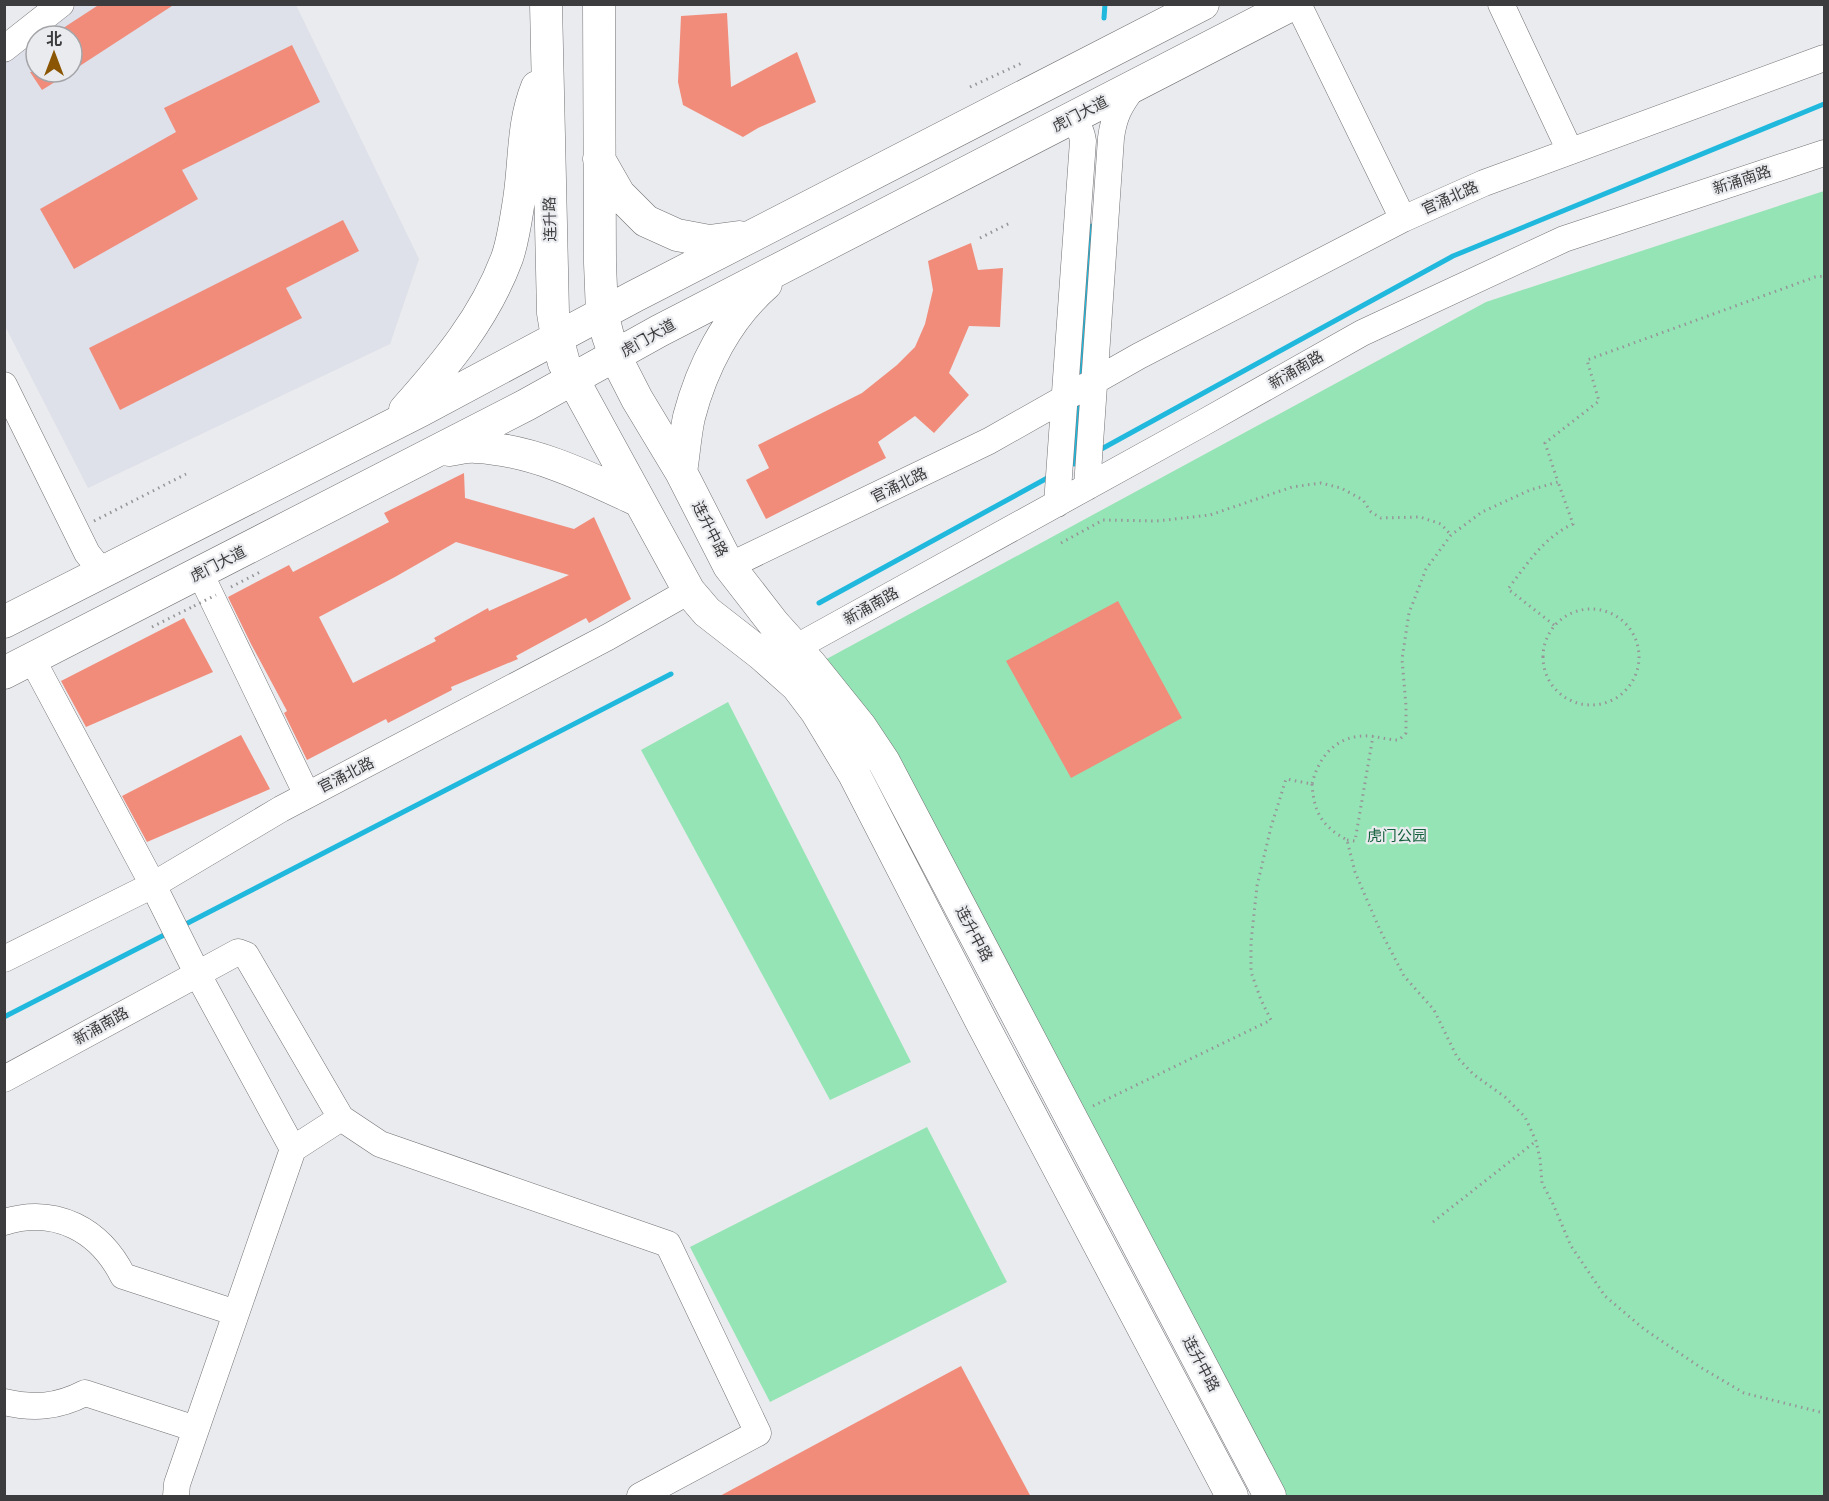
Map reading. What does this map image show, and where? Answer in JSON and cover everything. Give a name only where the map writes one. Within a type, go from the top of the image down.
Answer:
[{"type":"main road","name":"连升路","points":[[546,4],[553,313],[557,337],[564,363],[572,380],[639,501]]},
{"type":"main road","points":[[598,4],[602,313],[615,356]]},
{"type":"main road","points":[[4,622],[390,426],[602,313],[1203,4]]},
{"type":"main road","name":"虎门大道","points":[[4,673],[208,584],[436,452],[659,331],[1293,4]]},
{"type":"main road","points":[[390,426],[432,379],[470,331],[492,294],[508,256],[519,198],[524,141],[532,99],[547,61]]},
{"type":"main road","points":[[599,159],[619,194],[646,220],[677,234],[709,241],[755,235]]},
{"type":"main road","points":[[681,472],[688,419],[702,375],[723,335],[751,297],[786,265]]},
{"type":"main road","name":"连升中路","points":[[615,356],[637,399],[681,472],[729,567],[860,726],[884,762],[1270,1497]]},
{"type":"main road","points":[[436,452],[474,447],[523,453],[586,476],[639,501],[688,591],[707,612],[761,654],[797,686],[816,711],[854,774],[994,1046],[1232,1497]]},
{"type":"street","points":[[4,49],[60,4]]},
{"type":"street","points":[[1298,4],[1403,219]]},
{"type":"street","points":[[1501,4],[1570,151]]},
{"type":"street","name":"官涌北路","points":[[729,567],[989,441],[1064,408],[1094,380],[1403,219],[1484,183],[1824,58]]},
{"type":"street","points":[[1088,478],[1111,138],[1114,120],[1120,105],[1134,86]]},
{"type":"street","points":[[1057,495],[1083,141],[1082,131],[1078,127],[1070,123],[1062,123]]},
{"type":"street","name":"新涌南路","points":[[795,648],[1057,495],[1362,333],[1564,239],[1824,153]]},
{"type":"street","points":[[4,385],[87,553],[102,572]]},
{"type":"street","points":[[208,584],[307,795]]},
{"type":"street","name":"官涌北路","points":[[4,959],[158,894],[307,795],[598,642],[688,591]]},
{"type":"street","points":[[32,659],[158,894],[192,964],[293,1149]]},
{"type":"street","name":"新涌南路","points":[[4,1079],[192,964],[238,952],[246,955],[341,1118]]},
{"type":"street","points":[[176,1497],[177,1484],[293,1149],[341,1118],[380,1144],[668,1244],[758,1433],[640,1497]]},
{"type":"street","points":[[4,1222],[31,1217],[64,1222],[93,1237],[105,1248],[123,1276],[236,1313]]},
{"type":"street","points":[[4,1402],[29,1407],[54,1405],[85,1393],[196,1429]]},
{"type":"path","points":[[970,87],[1022,63]]},
{"type":"path","points":[[980,238],[1010,223]]},
{"type":"path","points":[[1554,625],[1508,589],[1535,554],[1557,531],[1573,524],[1545,442],[1599,401],[1587,360],[1824,276]]},
{"type":"path","points":[[93,522],[186,474]]},
{"type":"path","points":[[1373,736],[1355,842],[1333,832],[1321,820],[1314,805],[1312,784],[1315,772],[1323,757],[1336,744],[1358,736],[1373,736],[1398,740],[1406,733],[1402,659],[1409,613],[1426,569],[1451,535],[1482,512],[1530,490],[1558,482]]},
{"type":"path","points":[[1061,543],[1103,520],[1157,521],[1210,515],[1292,487],[1321,483],[1341,488],[1363,500],[1371,512],[1381,518],[1420,517],[1441,524],[1451,535]]},
{"type":"path","points":[[225,590],[262,571]]},
{"type":"path","points":[[152,627],[194,606],[208,584]]},
{"type":"path","points":[[1593,609],[1610,613],[1623,622],[1634,635],[1638,650],[1638,665],[1633,680],[1624,692],[1611,701],[1596,705],[1581,704],[1566,699],[1554,689],[1546,676],[1542,661],[1544,646],[1554,625],[1577,611],[1593,609]]},
{"type":"path","points":[[1088,1108],[1271,1020],[1251,972],[1251,942],[1257,886],[1271,827],[1286,779],[1312,784]]},
{"type":"path","points":[[1347,840],[1355,872],[1380,930],[1404,976],[1434,1010],[1457,1057],[1473,1074],[1505,1097],[1525,1117],[1536,1142],[1542,1183],[1571,1246],[1605,1296],[1644,1329],[1700,1367],[1744,1393],[1824,1413]]},
{"type":"path","points":[[1433,1222],[1536,1142]]},
{"type":"shaded area","points":[[77,5],[296,5],[419,259],[390,344],[88,488],[5,326],[5,56],[24,43],[24,84],[84,84],[84,24],[50,24]]},
{"type":"green space","name":"虎门公园","points":[[1824,191],[1824,1496],[1263,1496],[821,662],[1486,302]]},
{"type":"green space","points":[[728,702],[911,1062],[830,1100],[641,750]]},
{"type":"green space","points":[[927,1127],[1007,1282],[770,1402],[690,1247]]},
{"type":"building","points":[[100,4],[175,4],[84,63],[84,24],[69,24]]},
{"type":"building","points":[[727,13],[731,87],[797,52],[816,102],[743,137],[683,105],[678,82],[681,16]]},
{"type":"building","points":[[292,45],[320,102],[182,170],[198,199],[74,269],[40,209],[176,132],[164,108]]},
{"type":"building","points":[[38,84],[52,84],[42,90]]},
{"type":"building","points":[[343,220],[359,251],[286,288],[302,318],[120,410],[89,348]]},
{"type":"building","points":[[971,243],[978,270],[1003,268],[1000,327],[969,326],[949,373],[969,395],[934,433],[915,416],[878,442],[886,458],[766,519],[746,480],[769,468],[758,445],[862,393],[897,365],[915,347],[925,324],[933,290],[928,261]]},
{"type":"building","points":[[464,473],[465,498],[574,529],[594,517],[631,599],[589,623],[586,618],[516,656],[518,659],[451,687],[452,690],[388,723],[386,719],[307,760],[284,713],[287,711],[228,597],[289,565],[293,572],[389,522],[384,513]],"holes":[[[456,542],[569,575],[489,611],[488,608],[434,638],[436,641],[353,683],[319,617]]]},
{"type":"building","points":[[1118,601],[1182,718],[1071,778],[1006,661]]},
{"type":"building","points":[[184,618],[213,672],[86,727],[61,681]]},
{"type":"building","points":[[241,735],[270,789],[147,842],[122,796]]},
{"type":"building","points":[[961,1366],[1031,1497],[718,1497]]},
{"type":"waterway","points":[[1104,18],[1105,4]]},
{"type":"waterway","points":[[1096,452],[1453,256],[1824,104]]},
{"type":"waterway","points":[[1080,381],[1092,226]]},
{"type":"waterway","points":[[1074,464],[1079,399]]},
{"type":"waterway","points":[[819,603],[1051,476]]},
{"type":"waterway","points":[[182,926],[671,674]]},
{"type":"waterway","points":[[4,1017],[168,933]]}]
